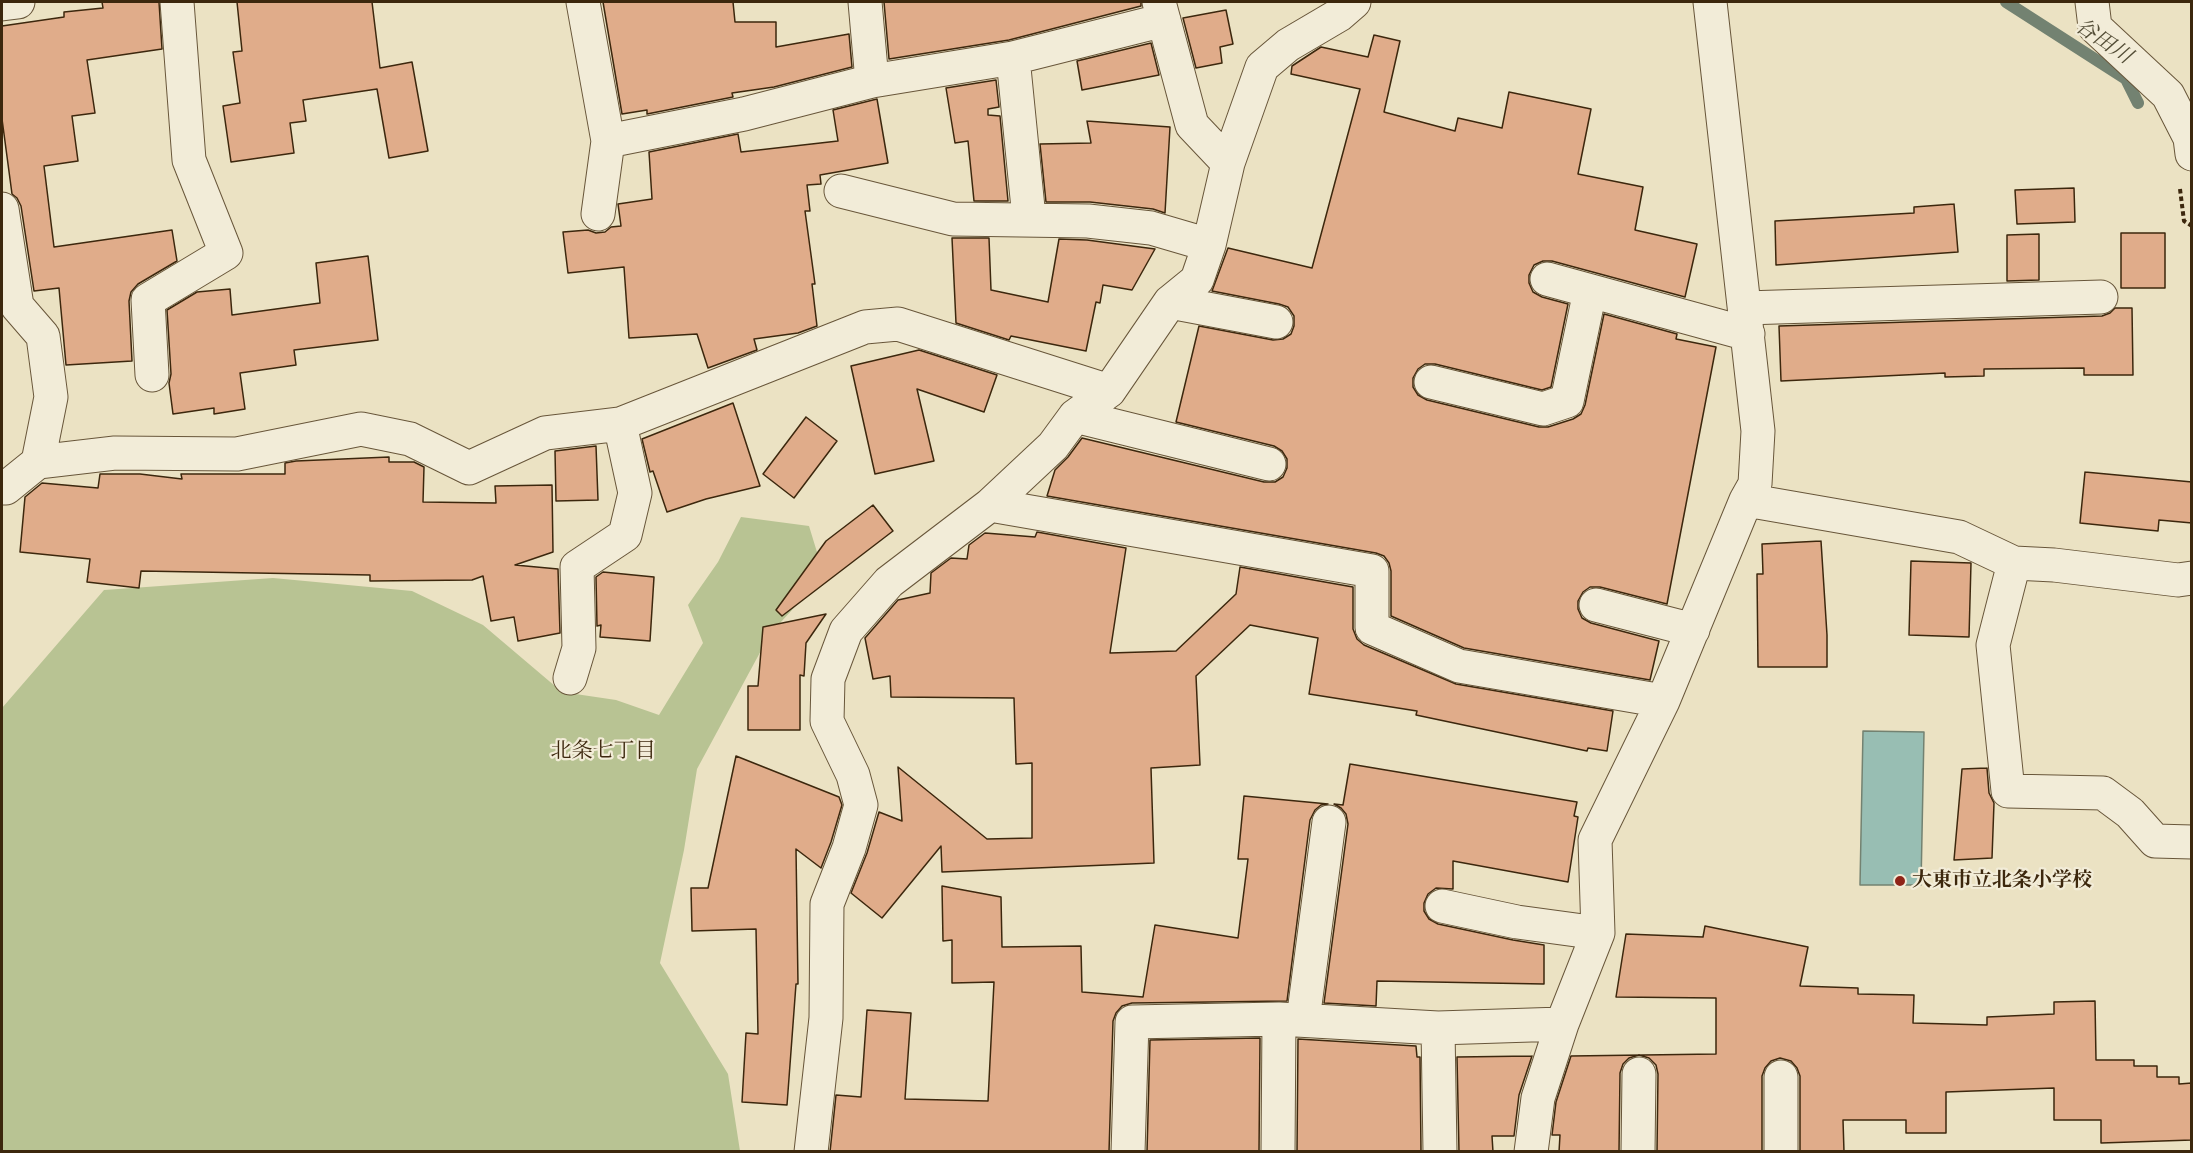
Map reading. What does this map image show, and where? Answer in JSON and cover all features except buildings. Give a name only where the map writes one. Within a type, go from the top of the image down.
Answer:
[{"type":"street","points":[[2,4],[18,2]]},
{"type":"street","points":[[152,375],[148,300],[226,253],[189,160],[177,2]]},
{"type":"street","points":[[583,2],[608,141],[598,214]]},
{"type":"street","points":[[865,2],[872,81]]},
{"type":"street","points":[[811,1152],[826,1017],[827,904],[849,848],[861,805],[854,775],[827,721],[828,679],[846,631],[890,582],[990,505],[1053,446],[1075,416],[1109,391],[1170,302],[1197,280],[1209,245],[1228,164],[1262,67],[1288,45],[1339,15],[1354,2]]},
{"type":"street","points":[[1531,1152],[1538,1098],[1562,1024],[1598,933],[1595,840],[1663,702],[1746,500],[1755,484],[1758,431],[1710,2]]},
{"type":"street","points":[[2092,2],[2095,27],[2168,95],[2190,138],[2192,154]]},
{"type":"street","points":[[608,141],[744,114],[872,81],[1013,58],[1161,10],[1192,125],[1228,164]]},
{"type":"street","points":[[1013,58],[1029,218]]},
{"type":"street","points":[[841,191],[952,219],[1029,218],[1088,221],[1150,228],[1209,245]]},
{"type":"street","points":[[2,209],[17,306],[43,336],[51,397],[38,462]]},
{"type":"street","points":[[1546,279],[1590,291],[1746,321],[2102,297]]},
{"type":"street","points":[[1431,382],[1543,408],[1567,401],[1590,291]]},
{"type":"street","points":[[1170,302],[1276,321]]},
{"type":"street","points":[[2,488],[6,488],[38,462],[115,453],[237,454],[362,429],[410,439],[468,468],[545,433],[620,424],[865,327],[898,324],[1109,391]]},
{"type":"street","points":[[1075,416],[1269,464]]},
{"type":"street","points":[[570,678],[579,648],[577,567],[625,535],[635,493],[620,424]]},
{"type":"street","points":[[1746,500],[1959,537],[2014,563],[2054,565],[2178,580],[2192,578]]},
{"type":"street","points":[[990,505],[1372,571],[1372,628],[1459,666],[1663,702]]},
{"type":"street","points":[[2014,563],[1993,645],[2008,791],[2103,793],[2130,813],[2155,841],[2192,842]]},
{"type":"street","points":[[1596,605],[1693,630]]},
{"type":"street","points":[[1278,1152],[1291,1020],[1329,822]]},
{"type":"street","points":[[1442,906],[1517,922],[1598,933]]},
{"type":"street","points":[[1128,1152],[1132,1022],[1291,1020],[1438,1028],[1562,1024]]},
{"type":"street","points":[[1438,1028],[1440,1152]]},
{"type":"street","points":[[1638,1152],[1640,1074]]},
{"type":"street","points":[[1781,1077],[1781,1152]]},
{"type":"green space","points":[[741,517],[809,526],[824,575],[770,634],[697,769],[684,850],[660,963],[728,1074],[740,1151],[2,1152],[2,708],[104,590],[273,578],[412,591],[483,625],[562,692],[616,700],[659,715],[703,643],[688,605],[718,562]]},
{"type":"water","points":[[1863,731],[1924,732],[1921,885],[1860,885]]},
{"type":"waterway","name":"谷田川","points":[[2006,2],[2126,79],[2138,103]]},
{"type":"place","name":"大東市立北条小学校","points":[[1900,881]]},
{"type":"district","name":"北条七丁目","points":[[603,752]]}]
